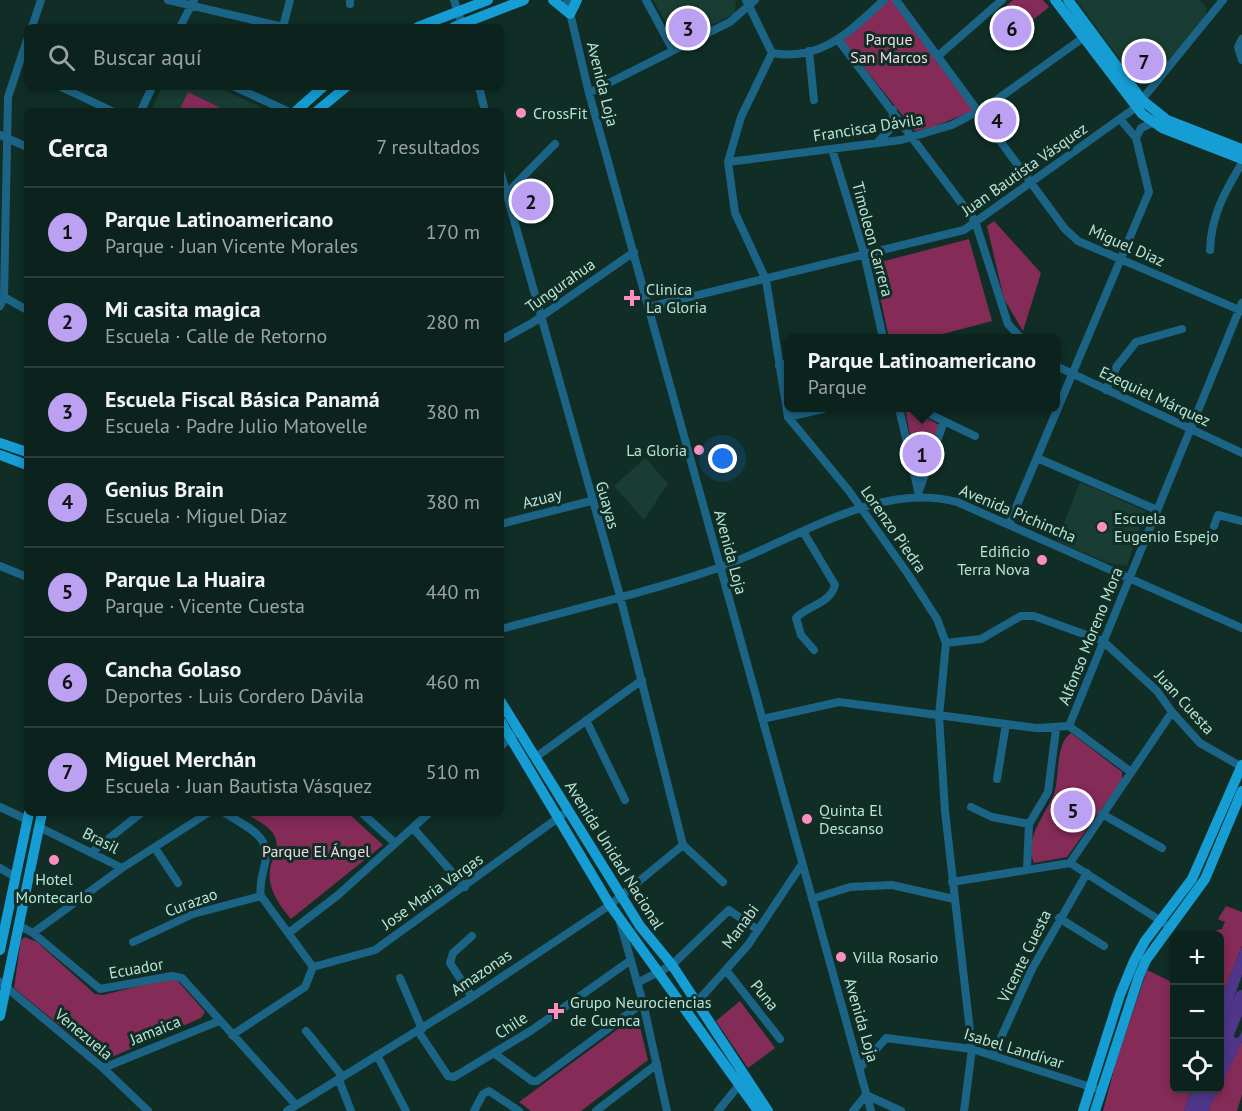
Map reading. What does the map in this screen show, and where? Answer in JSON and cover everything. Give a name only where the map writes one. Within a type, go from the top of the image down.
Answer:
[{"type":"main road","points":[[423,24],[456,5],[488,0]]},
{"type":"main road","points":[[465,24],[524,0]]},
{"type":"main road","points":[[553,0],[570,14],[577,0]]},
{"type":"main road","points":[[1055,0],[1087,34],[1152,123],[1242,161]]},
{"type":"main road","points":[[1068,0],[1087,34]]},
{"type":"main road","points":[[299,108],[320,90]]},
{"type":"main road","points":[[321,108],[342,90]]},
{"type":"main road","points":[[1139,104],[1167,120],[1242,149]]},
{"type":"main road","points":[[0,443],[24,451]]},
{"type":"main road","points":[[0,455],[24,464]]},
{"type":"main road","name":"Avenida Unidad Nacional","points":[[504,709],[558,817],[610,904],[657,974],[758,1111]]},
{"type":"main road","name":"Avenida Unidad Nacional","points":[[504,725],[536,757],[639,926],[672,965],[768,1111]]},
{"type":"main road","points":[[1165,924],[1200,862],[1242,766]]},
{"type":"main road","points":[[1083,1111],[1096,1089],[1134,962],[1205,879],[1242,791]]},
{"type":"main road","points":[[0,1016],[3,985],[41,816]]},
{"type":"main road","points":[[0,950],[3,921],[28,817]]},
{"type":"main road","points":[[1095,1111],[1096,1089]]},
{"type":"street","points":[[33,24],[41,0]]},
{"type":"street","points":[[168,0],[192,3],[271,24]]},
{"type":"street","points":[[283,24],[290,0]]},
{"type":"street","name":"Avenida Loja","points":[[567,0],[589,93],[801,864],[860,1068],[870,1111]]},
{"type":"street","points":[[646,0],[673,50]]},
{"type":"street","points":[[589,93],[730,22],[750,1],[772,53],[783,55],[809,51],[839,41],[884,0]]},
{"type":"street","name":"Miguel Diaz","points":[[896,0],[1065,229],[1078,241],[1241,308]]},
{"type":"street","points":[[938,56],[1002,0]]},
{"type":"street","name":"Juan Bautista Vásquez","points":[[649,307],[964,230],[1139,104],[1218,2]]},
{"type":"street","points":[[182,24],[192,3]]},
{"type":"street","points":[[456,5],[460,24]]},
{"type":"street","name":"Francisca Dávila","points":[[728,162],[913,137],[979,112],[1087,34]]},
{"type":"street","points":[[1242,39],[1238,47],[1242,60]]},
{"type":"street","points":[[839,41],[975,221],[1009,334]]},
{"type":"street","points":[[0,306],[4,297],[4,137],[8,97],[24,49]]},
{"type":"street","points":[[809,51],[814,100]]},
{"type":"street","name":"Lorenzo Piedra","points":[[772,53],[741,117],[728,162],[735,213],[766,280],[784,364]]},
{"type":"street","points":[[18,67],[24,70]]},
{"type":"street","points":[[75,90],[107,108]]},
{"type":"street","points":[[142,108],[151,90]]},
{"type":"street","points":[[242,90],[280,108]]},
{"type":"street","points":[[479,90],[484,108]]},
{"type":"street","points":[[876,143],[892,127],[893,111]]},
{"type":"street","points":[[1060,405],[1149,192],[1136,138],[1120,119]]},
{"type":"street","points":[[1136,138],[1141,128],[1152,123]]},
{"type":"street","points":[[4,137],[24,146]]},
{"type":"street","points":[[506,194],[555,144]]},
{"type":"street","name":"Timoleon Carrera","points":[[832,149],[864,253],[882,334]]},
{"type":"street","points":[[1210,250],[1213,225],[1221,200],[1242,161]]},
{"type":"street","name":"Guayas","points":[[504,186],[505,208],[541,316],[591,501],[620,596],[683,845]]},
{"type":"street","name":"Tungurahua","points":[[504,338],[541,316],[634,252]]},
{"type":"street","points":[[4,297],[24,308]]},
{"type":"street","name":"Alfonso Moreno Mora","points":[[762,719],[839,702],[1006,724],[1056,729],[1069,726],[1189,428],[1241,308]]},
{"type":"street","points":[[1008,324],[1017,334]]},
{"type":"street","points":[[1106,390],[1124,355],[1136,342],[1182,328]]},
{"type":"street","name":"Ezequiel Márquez","points":[[1060,368],[1242,453]]},
{"type":"street","name":"Lorenzo Piedra","points":[[788,412],[788,417],[861,508],[937,619],[946,643],[939,716],[952,882],[972,1048],[964,1111]]},
{"type":"street","points":[[788,417],[810,412]]},
{"type":"street","points":[[900,412],[919,493]]},
{"type":"street","points":[[925,412],[975,436]]},
{"type":"street","points":[[1009,525],[1057,412]]},
{"type":"street","points":[[919,493],[944,422]]},
{"type":"street","points":[[1037,458],[1156,510]]},
{"type":"street","name":"Avenida Pichincha","points":[[504,628],[720,567],[861,508],[919,493],[957,502],[1242,628]]},
{"type":"street","name":"Azuay","points":[[504,523],[591,501]]},
{"type":"street","points":[[1214,526],[1218,515],[1242,521]]},
{"type":"street","points":[[804,533],[835,585],[833,592],[827,598],[796,618],[801,635],[814,650]]},
{"type":"street","points":[[0,566],[24,576]]},
{"type":"street","name":"Juan Cuesta","points":[[946,643],[981,639],[1021,616],[1034,616],[1103,641],[1157,690],[1172,712],[1200,743],[1242,766]]},
{"type":"street","points":[[536,757],[642,680]]},
{"type":"street","points":[[1070,863],[1172,712]]},
{"type":"street","points":[[586,720],[625,800]]},
{"type":"street","points":[[997,779],[1006,724]]},
{"type":"street","points":[[1069,726],[1131,772]]},
{"type":"street","points":[[1027,869],[1029,824],[1048,792],[1056,729]]},
{"type":"street","points":[[504,743],[515,734]]},
{"type":"street","points":[[0,807],[24,816]]},
{"type":"street","points":[[970,807],[993,817],[1029,824]]},
{"type":"street","name":"Jose Maria Vargas","points":[[313,967],[375,950],[569,810]]},
{"type":"street","points":[[1102,814],[1162,848]]},
{"type":"street","points":[[92,852],[137,816]]},
{"type":"street","name":"Brasil","points":[[39,826],[122,868],[203,816]]},
{"type":"street","points":[[229,816],[257,835],[267,847],[260,885],[261,896],[290,932],[313,967],[305,987],[232,1035]]},
{"type":"street","points":[[365,816],[395,843]]},
{"type":"street","points":[[290,932],[426,816]]},
{"type":"street","points":[[412,828],[465,887]]},
{"type":"street","points":[[683,845],[723,882]]},
{"type":"street","name":"Amazonas","points":[[288,1111],[472,997],[621,897],[683,845]]},
{"type":"street","points":[[154,848],[178,883]]},
{"type":"street","points":[[952,882],[1070,863],[1165,924]]},
{"type":"street","name":"Manabi","points":[[697,1002],[758,930],[801,864]]},
{"type":"street","points":[[0,868],[15,877]]},
{"type":"street","points":[[33,933],[122,868]]},
{"type":"street","name":"Vicente Cuesta","points":[[993,1055],[1059,918],[1087,873]]},
{"type":"street","points":[[812,899],[850,887],[892,885],[954,899]]},
{"type":"street","name":"Curazao","points":[[133,942],[193,914],[261,896]]},
{"type":"street","points":[[637,983],[672,965],[729,910],[758,930]]},
{"type":"street","points":[[1059,918],[1104,946]]},
{"type":"street","points":[[620,919],[643,1003],[667,1111]]},
{"type":"street","name":"Ecuador","points":[[18,925],[33,933],[100,989],[178,976],[296,1105]]},
{"type":"street","points":[[472,936],[453,953],[450,963],[472,997]]},
{"type":"street","name":"Chile","points":[[420,1030],[451,1077],[495,1054],[631,960]]},
{"type":"street","name":"Puna","points":[[726,970],[780,1039]]},
{"type":"street","points":[[400,978],[420,1030]]},
{"type":"street","name":"Venezuela","points":[[3,985],[103,1068],[143,1110]]},
{"type":"street","points":[[495,1054],[532,1081],[537,1081],[643,1003]]},
{"type":"street","name":"Jamaica","points":[[103,1068],[219,1021]]},
{"type":"street","points":[[306,1031],[341,1078],[351,1111]]},
{"type":"street","name":"Isabel Landívar","points":[[860,1068],[886,1038],[972,1048],[1096,1089]]},
{"type":"street","points":[[377,1055],[406,1111]]},
{"type":"street","points":[[596,1111],[657,1064]]},
{"type":"street","points":[[718,1111],[739,1085]]},
{"type":"street","points":[[474,1111],[483,1094],[489,1091],[519,1111]]},
{"type":"street","points":[[853,1111],[866,1095],[901,1111]]},
{"type":"shaded area","points":[[653,0],[736,0],[735,13],[678,44]]},
{"type":"shaded area","points":[[1076,0],[1200,0],[1207,8],[1205,16],[1150,82],[1143,84],[1136,81]]},
{"type":"shaded area","points":[[161,90],[224,90],[263,108],[152,108]]},
{"type":"shaded area","points":[[645,458],[668,483],[644,520],[614,486]]},
{"type":"shaded area","name":"Escuela Eugenio Espejo","points":[[1080,482],[1146,511],[1127,566],[1108,563],[1057,541]]},
{"type":"shaded area","points":[[1242,946],[1242,975],[1225,1023],[1235,1038],[1239,1037],[1242,1031],[1242,1041],[1224,1079],[1224,1039],[1224,991]]},
{"type":"shaded area","points":[[1191,1093],[1217,1093],[1208,1111],[1184,1111]]},
{"type":"green space","name":"Parque San Marcos","points":[[889,0],[894,0],[975,110],[933,127],[915,131],[843,41]]},
{"type":"green space","points":[[1013,0],[1043,0],[1049,7],[1009,39],[992,17]]},
{"type":"green space","points":[[188,92],[221,108],[180,108]]},
{"type":"green space","points":[[994,221],[1041,273],[1023,331],[1004,299],[987,226]]},
{"type":"green space","points":[[969,239],[992,321],[943,334],[888,334],[873,264]]},
{"type":"green space","points":[[906,412],[913,412],[940,425],[919,482]]},
{"type":"green space","points":[[1071,733],[1122,772],[1122,780],[1067,857],[1034,863],[1031,854],[1033,836],[1054,794],[1060,752],[1066,738]]},
{"type":"green space","name":"Parque El Ángel","points":[[251,816],[351,816],[383,845],[291,919],[278,902],[270,883],[270,869],[277,845],[273,833]]},
{"type":"green space","points":[[1226,906],[1242,912],[1242,946],[1224,991],[1224,931],[1215,931],[1222,929],[1225,922],[1218,919]]},
{"type":"green space","points":[[25,937],[37,942],[95,994],[103,995],[171,978],[177,980],[205,1012],[201,1018],[103,1061],[14,988],[21,940]]},
{"type":"green space","points":[[1147,970],[1170,981],[1170,1093],[1191,1093],[1184,1111],[1103,1111],[1116,1062]]},
{"type":"green space","points":[[740,1001],[775,1048],[748,1068],[716,1021]]},
{"type":"green space","points":[[637,1015],[648,1060],[581,1111],[531,1111],[519,1102]]},
{"type":"green space","points":[[1242,1041],[1242,1095],[1237,1111],[1208,1111],[1217,1093],[1224,1093],[1224,1078]]},
{"type":"waterway","points":[[1224,1041],[1242,997]]},
{"type":"place","name":"Escuela Fiscal Básica Panamá","points":[[688,28]]},
{"type":"place","name":"Cancha Golaso","points":[[1012,28]]},
{"type":"place","name":"Miguel Merchán","points":[[1144,61]]},
{"type":"place","name":"CrossFit","points":[[521,113]]},
{"type":"place","name":"Genius Brain","points":[[997,120]]},
{"type":"place","name":"Mi casita magica","points":[[531,201]]},
{"type":"place","name":"Clinica La Gloria","points":[[632,298]]},
{"type":"place","name":"La Gloria","points":[[699,450]]},
{"type":"place","name":"Parque Latinoamericano","points":[[922,454]]},
{"type":"place","name":"Escuela Eugenio Espejo","points":[[1102,527]]},
{"type":"place","name":"Edificio Terra Nova","points":[[1042,560]]},
{"type":"place","name":"Parque La Huaira","points":[[1073,810]]},
{"type":"place","name":"Quinta El Descanso","points":[[807,819]]},
{"type":"place","name":"Hotel Montecarlo","points":[[54,860]]},
{"type":"place","name":"Villa Rosario","points":[[841,957]]},
{"type":"place","name":"Grupo Neurociencias de Cuenca","points":[[556,1011]]}]
